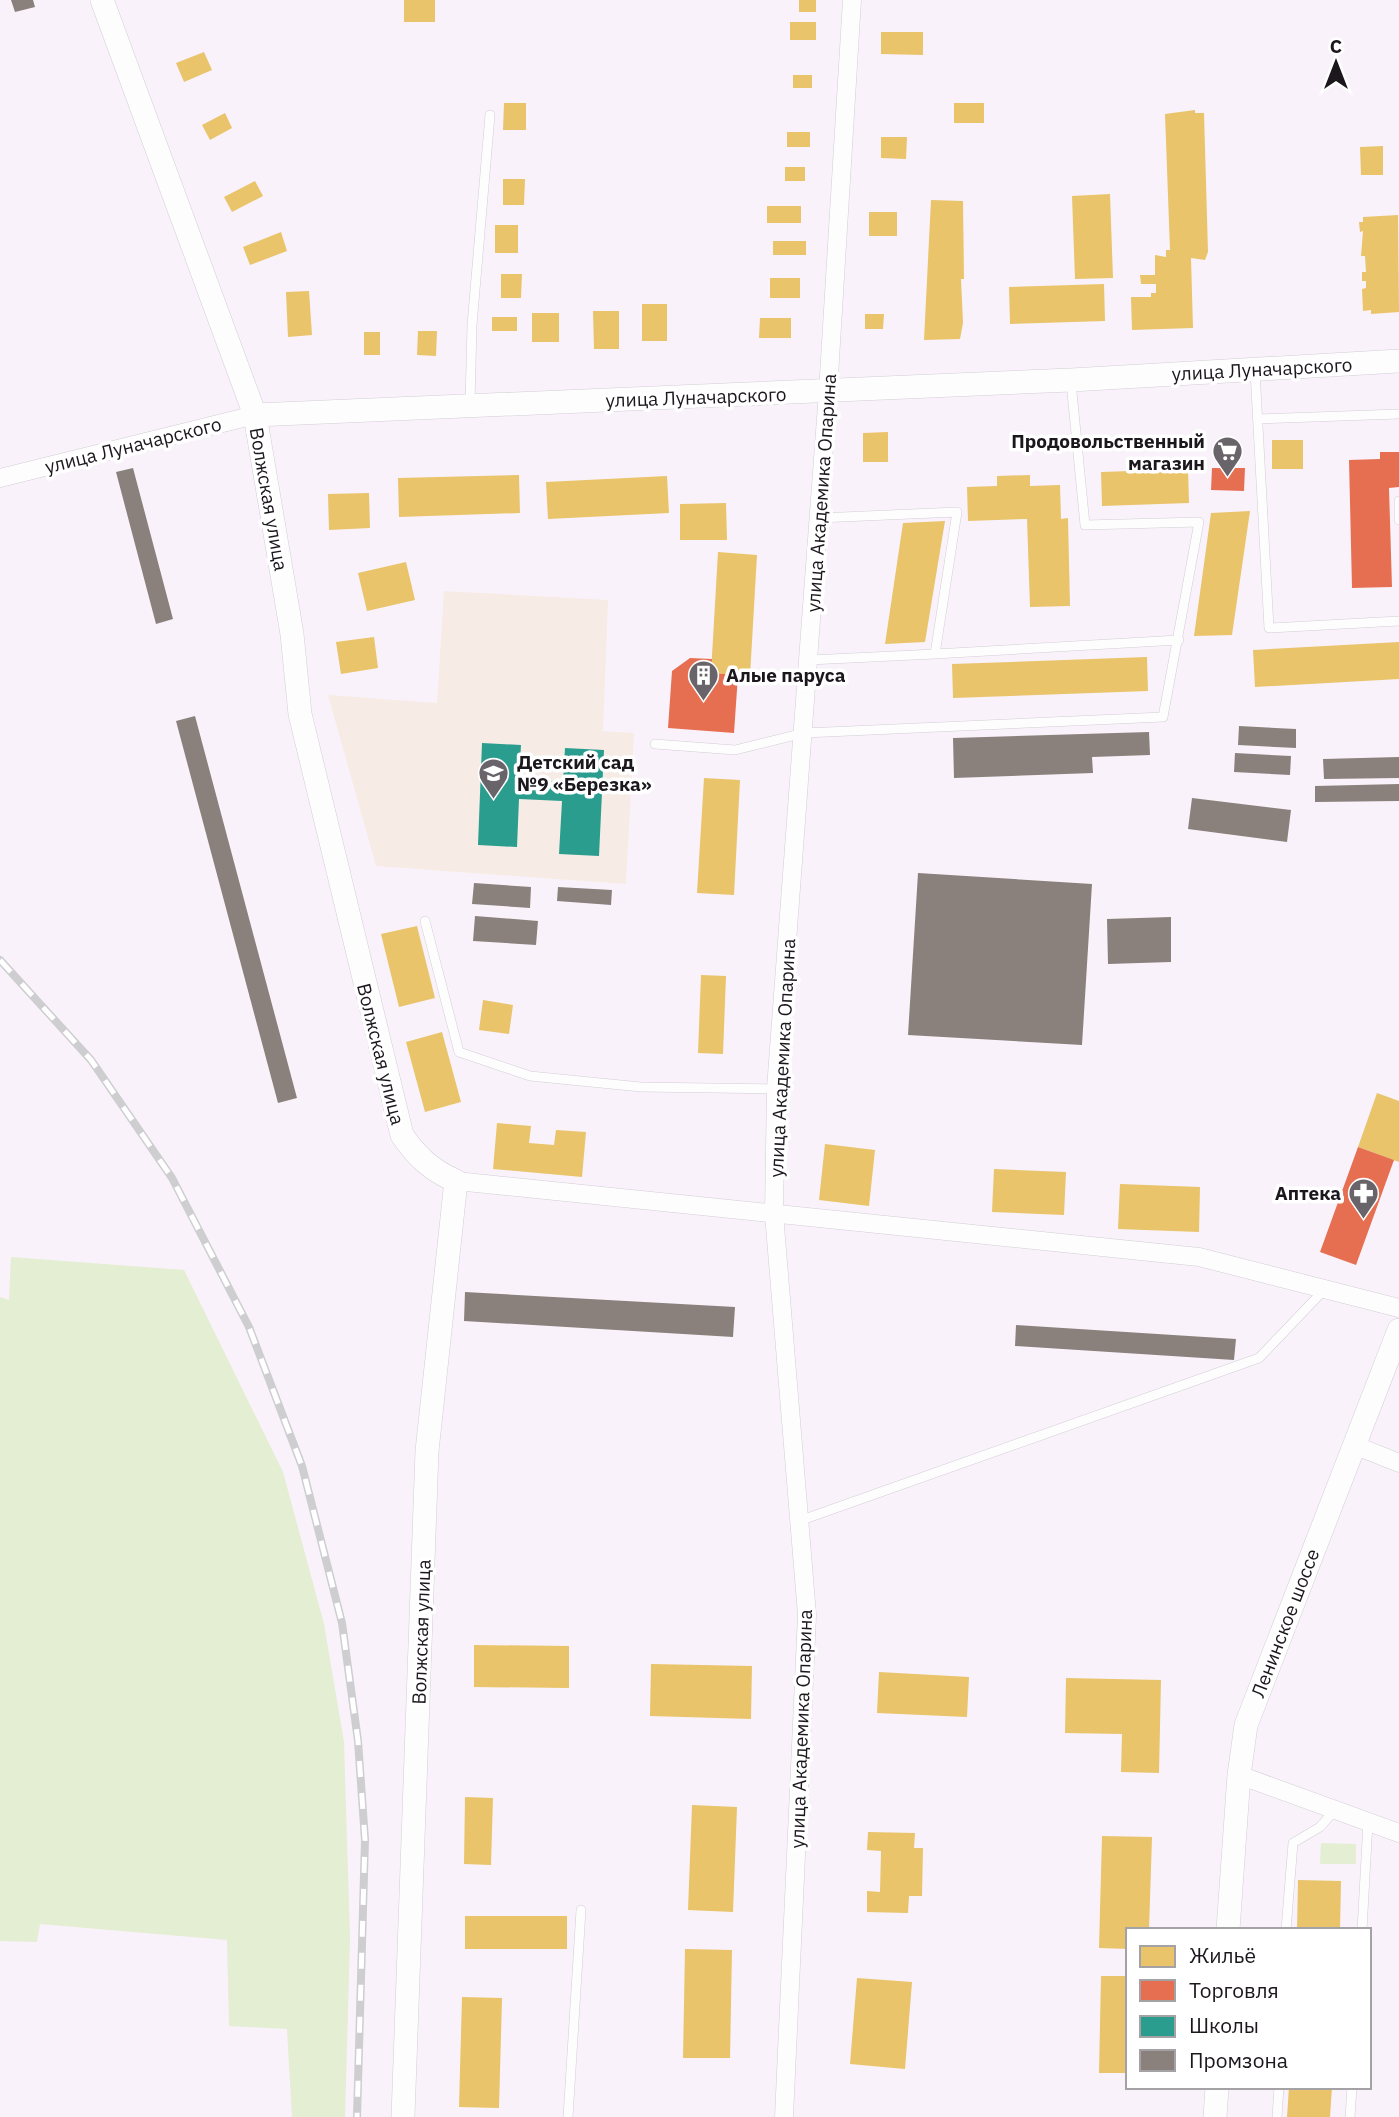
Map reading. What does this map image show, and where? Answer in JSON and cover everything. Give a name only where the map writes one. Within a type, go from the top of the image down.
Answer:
[{"type":"street","name":"Волжская улица","points":[[102,0],[255,415],[292,634],[300,714],[384,1070],[402,1135],[422,1161],[435,1172],[456,1181],[427,1451],[403,2117]]},
{"type":"street","name":"улица Академика Опарина","points":[[784,2117],[807,1615],[774,1214],[776,1089],[810,660],[852,0]]},
{"type":"street","name":"улица Луначарского","points":[[0,478],[255,415],[1071,380],[1399,361]]},
{"type":"street","points":[[456,1181],[1199,1257],[1399,1308]]},
{"type":"street","name":"Ленинское шоссе","points":[[1228,1928],[1239,1775],[1246,1725],[1399,1330]]},
{"type":"street","points":[[1354,1444],[1399,1464]]},
{"type":"street","points":[[1239,1775],[1399,1833]]},
{"type":"street","points":[[1215,2117],[1217,2089]]},
{"type":"lane","points":[[470,407],[472,325],[490,115]]},
{"type":"lane","points":[[1399,361],[1399,368]]},
{"type":"lane","points":[[1255,369],[1269,628],[1399,621]]},
{"type":"lane","points":[[655,744],[735,750],[804,733],[1163,717],[1199,522],[1085,525],[1071,380]]},
{"type":"lane","points":[[1258,419],[1399,414]]},
{"type":"lane","points":[[1399,501],[1399,520]]},
{"type":"lane","points":[[819,518],[957,512],[935,654]]},
{"type":"lane","points":[[810,660],[1179,640]]},
{"type":"lane","points":[[425,921],[459,1052],[530,1076],[641,1087],[776,1089]]},
{"type":"lane","points":[[799,1521],[1259,1358],[1324,1290]]},
{"type":"lane","points":[[1286,1928],[1293,1843],[1320,1827],[1335,1810]]},
{"type":"lane","points":[[1362,1928],[1368,1822]]},
{"type":"lane","points":[[568,2117],[581,1910]]},
{"type":"lane","points":[[1278,2117],[1279,2089]]},
{"type":"lane","points":[[1350,2117],[1352,2089]]},
{"type":"shaded area","name":"Детский сад №9 «Березка»","points":[[444,591],[608,600],[603,731],[634,733],[626,884],[376,866],[328,695],[437,703]]},
{"type":"green space","points":[[11,1257],[184,1270],[283,1472],[324,1624],[344,1742],[350,1938],[345,2117],[292,2117],[287,2029],[229,2026],[227,1940],[40,1924],[37,1942],[0,1941],[0,1297],[9,1300]]},
{"type":"green space","points":[[1321,1843],[1356,1844],[1356,1864],[1320,1864]]},
{"type":"building: Жильё","points":[[404,0],[435,0],[435,22],[404,22]]},
{"type":"building: Жильё","points":[[799,0],[816,0],[816,12],[799,12]]},
{"type":"building: Жильё","points":[[790,22],[816,22],[816,40],[790,40]]},
{"type":"building: Жильё","points":[[881,32],[923,32],[923,55],[881,54]]},
{"type":"building: Жильё","points":[[204,52],[212,70],[184,82],[176,63]]},
{"type":"building: Жильё","points":[[793,75],[812,75],[812,88],[793,88]]},
{"type":"building: Жильё","points":[[504,103],[526,103],[526,130],[503,130]]},
{"type":"building: Жильё","points":[[954,103],[984,103],[984,123],[954,123]]},
{"type":"building: Жильё","points":[[1195,110],[1195,113],[1204,113],[1208,252],[1205,260],[1191,258],[1193,328],[1132,330],[1131,297],[1151,297],[1151,293],[1156,293],[1156,284],[1141,284],[1140,275],[1155,275],[1155,255],[1166,257],[1166,250],[1170,250],[1165,114]]},
{"type":"building: Жильё","points":[[225,113],[232,128],[210,140],[202,125]]},
{"type":"building: Жильё","points":[[787,132],[810,132],[810,147],[787,147]]},
{"type":"building: Жильё","points":[[881,137],[907,137],[906,159],[881,158]]},
{"type":"building: Жильё","points":[[1383,146],[1383,175],[1361,175],[1360,147]]},
{"type":"building: Жильё","points":[[785,167],[805,167],[805,181],[785,181]]},
{"type":"building: Жильё","points":[[503,179],[525,179],[524,205],[503,205]]},
{"type":"building: Жильё","points":[[255,181],[263,196],[232,212],[224,197]]},
{"type":"building: Жильё","points":[[1110,194],[1113,278],[1075,279],[1072,196]]},
{"type":"building: Жильё","points":[[931,200],[963,201],[964,279],[961,279],[963,323],[960,339],[924,340]]},
{"type":"building: Жильё","points":[[767,206],[801,206],[801,223],[767,223]]},
{"type":"building: Жильё","points":[[869,212],[897,212],[897,236],[869,236]]},
{"type":"building: Жильё","points":[[1398,215],[1399,312],[1371,314],[1371,310],[1363,311],[1362,289],[1366,288],[1366,281],[1362,281],[1362,272],[1366,272],[1365,256],[1361,256],[1363,231],[1360,232],[1359,222],[1363,222],[1363,217]]},
{"type":"building: Жильё","points":[[495,225],[518,225],[518,253],[495,253]]},
{"type":"building: Жильё","points":[[281,232],[287,251],[250,265],[243,247]]},
{"type":"building: Жильё","points":[[773,241],[806,241],[806,255],[773,255]]},
{"type":"building: Жильё","points":[[501,274],[522,274],[521,298],[501,298]]},
{"type":"building: Жильё","points":[[770,278],[800,278],[800,298],[770,298]]},
{"type":"building: Жильё","points":[[1104,284],[1105,321],[1010,324],[1009,287]]},
{"type":"building: Жильё","points":[[309,291],[312,335],[288,337],[286,292]]},
{"type":"building: Жильё","points":[[642,304],[667,304],[667,341],[642,341]]},
{"type":"building: Жильё","points":[[593,311],[619,311],[619,349],[594,349]]},
{"type":"building: Жильё","points":[[532,313],[559,313],[559,342],[532,342]]},
{"type":"building: Жильё","points":[[865,314],[884,314],[883,329],[865,329]]},
{"type":"building: Жильё","points":[[492,317],[517,317],[517,331],[492,331]]},
{"type":"building: Жильё","points":[[760,318],[791,318],[791,338],[759,338]]},
{"type":"building: Жильё","points":[[418,331],[437,331],[436,356],[417,355]]},
{"type":"building: Жильё","points":[[364,332],[380,332],[380,355],[364,355]]},
{"type":"building: Жильё","points":[[888,432],[888,462],[863,462],[863,433]]},
{"type":"building: Жильё","points":[[1272,440],[1303,440],[1303,469],[1272,469]]},
{"type":"building: Жильё","points":[[1188,469],[1189,503],[1102,506],[1101,472]]},
{"type":"building: Жильё","points":[[519,475],[520,513],[399,517],[398,478]]},
{"type":"building: Жильё","points":[[1030,475],[1030,486],[1060,485],[1061,519],[1068,518],[1070,606],[1030,607],[1027,519],[968,521],[967,487],[997,486],[997,476]]},
{"type":"building: Жильё","points":[[667,476],[669,513],[548,519],[546,482]]},
{"type":"building: Жильё","points":[[369,493],[370,528],[329,530],[328,494]]},
{"type":"building: Жильё","points":[[726,503],[727,540],[680,540],[680,504]]},
{"type":"building: Жильё","points":[[1250,511],[1232,635],[1194,636],[1211,513]]},
{"type":"building: Жильё","points":[[945,521],[925,642],[885,644],[903,523]]},
{"type":"building: Жильё","points":[[718,552],[757,555],[750,676],[711,673]]},
{"type":"building: Жильё","points":[[406,562],[415,600],[367,611],[358,573]]},
{"type":"building: Жильё","points":[[374,637],[378,668],[341,674],[336,642]]},
{"type":"building: Жильё","points":[[1399,642],[1399,679],[1255,687],[1253,650]]},
{"type":"building: Жильё","points":[[1147,657],[1148,691],[953,698],[952,664]]},
{"type":"building: Жильё","points":[[704,778],[740,780],[734,895],[697,893]]},
{"type":"building: Жильё","points":[[417,926],[435,998],[399,1007],[381,934]]},
{"type":"building: Жильё","points":[[701,975],[726,976],[723,1054],[698,1053]]},
{"type":"building: Жильё","points":[[483,1000],[513,1005],[509,1034],[479,1030]]},
{"type":"building: Жильё","points":[[442,1032],[461,1102],[425,1112],[406,1042]]},
{"type":"building: Жильё","points":[[1377,1093],[1399,1101],[1399,1162],[1358,1147]]},
{"type":"building: Жильё","points":[[497,1123],[531,1126],[529,1143],[554,1145],[556,1130],[586,1132],[582,1177],[493,1169]]},
{"type":"building: Жильё","points":[[825,1144],[875,1150],[869,1206],[819,1200]]},
{"type":"building: Жильё","points":[[994,1169],[1066,1172],[1064,1215],[992,1212]]},
{"type":"building: Жильё","points":[[1120,1184],[1200,1187],[1199,1232],[1118,1229]]},
{"type":"building: Жильё","points":[[474,1645],[569,1646],[569,1688],[474,1687]]},
{"type":"building: Жильё","points":[[651,1664],[752,1666],[751,1719],[650,1716]]},
{"type":"building: Жильё","points":[[879,1672],[969,1677],[967,1717],[877,1713]]},
{"type":"building: Жильё","points":[[1066,1678],[1161,1680],[1159,1773],[1121,1772],[1122,1734],[1065,1733]]},
{"type":"building: Жильё","points":[[465,1797],[493,1798],[491,1865],[464,1864]]},
{"type":"building: Жильё","points":[[692,1805],[737,1807],[733,1912],[688,1910]]},
{"type":"building: Жильё","points":[[868,1832],[915,1833],[914,1848],[923,1848],[922,1896],[909,1896],[908,1913],[867,1912],[867,1891],[880,1892],[881,1851],[867,1850]]},
{"type":"building: Жильё","points":[[1102,1836],[1152,1837],[1149,1928],[1126,1928],[1126,1949],[1099,1948]]},
{"type":"building: Жильё","points":[[1298,1880],[1341,1881],[1340,1928],[1297,1928]]},
{"type":"building: Жильё","points":[[465,1916],[567,1916],[567,1949],[465,1949]]},
{"type":"building: Жильё","points":[[685,1949],[732,1950],[730,2058],[683,2058]]},
{"type":"building: Жильё","points":[[1101,1976],[1126,1976],[1126,2073],[1099,2073]]},
{"type":"building: Жильё","points":[[857,1978],[912,1982],[905,2069],[850,2064]]},
{"type":"building: Жильё","points":[[462,1997],[502,1998],[499,2108],[459,2107]]},
{"type":"building: Жильё","points":[[1289,2089],[1332,2089],[1330,2117],[1287,2117]]},
{"type":"building: Торговля","points":[[1380,452],[1399,452],[1399,487],[1389,488],[1392,587],[1352,588],[1349,460],[1380,459]]},
{"type":"building: Торговля","name":"Продовольственный магазин","points":[[1212,468],[1245,468],[1244,491],[1211,490]]},
{"type":"building: Торговля","name":"Алые паруса","points":[[690,658],[712,659],[711,673],[738,675],[734,733],[668,728],[672,671]]},
{"type":"building: Торговля","points":[[1358,1147],[1394,1160],[1356,1265],[1320,1252]]},
{"type":"building: Школы","points":[[482,743],[521,745],[519,780],[563,782],[565,748],[604,750],[599,856],[559,854],[562,801],[519,799],[517,847],[478,845]]},
{"type":"building: Промзона","points":[[11,0],[33,0],[35,7],[15,12]]},
{"type":"building: Промзона","points":[[133,468],[173,619],[156,624],[116,472]]},
{"type":"building: Промзона","points":[[195,716],[297,1098],[278,1103],[176,721]]},
{"type":"building: Промзона","points":[[1239,726],[1296,729],[1296,748],[1238,745]]},
{"type":"building: Промзона","points":[[1149,732],[1150,755],[1092,757],[1093,773],[954,778],[953,738]]},
{"type":"building: Промзона","points":[[1235,753],[1291,756],[1290,775],[1234,772]]},
{"type":"building: Промзона","points":[[1399,757],[1399,778],[1324,779],[1323,759]]},
{"type":"building: Промзона","points":[[1399,784],[1399,801],[1315,802],[1315,786]]},
{"type":"building: Промзона","points":[[1192,798],[1291,810],[1287,842],[1188,829]]},
{"type":"building: Промзона","points":[[918,873],[1092,884],[1082,1045],[908,1035]]},
{"type":"building: Промзона","points":[[474,883],[531,887],[530,908],[472,904]]},
{"type":"building: Промзона","points":[[558,887],[612,890],[611,905],[557,901]]},
{"type":"building: Промзона","points":[[475,916],[538,921],[536,945],[473,941]]},
{"type":"building: Промзона","points":[[1171,917],[1171,962],[1108,964],[1107,919]]},
{"type":"building: Промзона","points":[[465,1292],[735,1307],[733,1337],[464,1321]]},
{"type":"building: Промзона","points":[[1016,1325],[1236,1339],[1234,1360],[1015,1346]]},
{"type":"railway","points":[[0,960],[91,1060],[172,1178],[249,1327],[302,1466],[342,1623],[358,1741],[365,1840],[357,2117]]},
{"type":"place","name":"Продовольственный магазин","points":[[1228,479]]},
{"type":"place","name":"Алые паруса","points":[[703,702]]},
{"type":"place","name":"Детский сад №9 «Березка»","points":[[494,800]]},
{"type":"place","name":"Аптека","points":[[1364,1220]]}]
